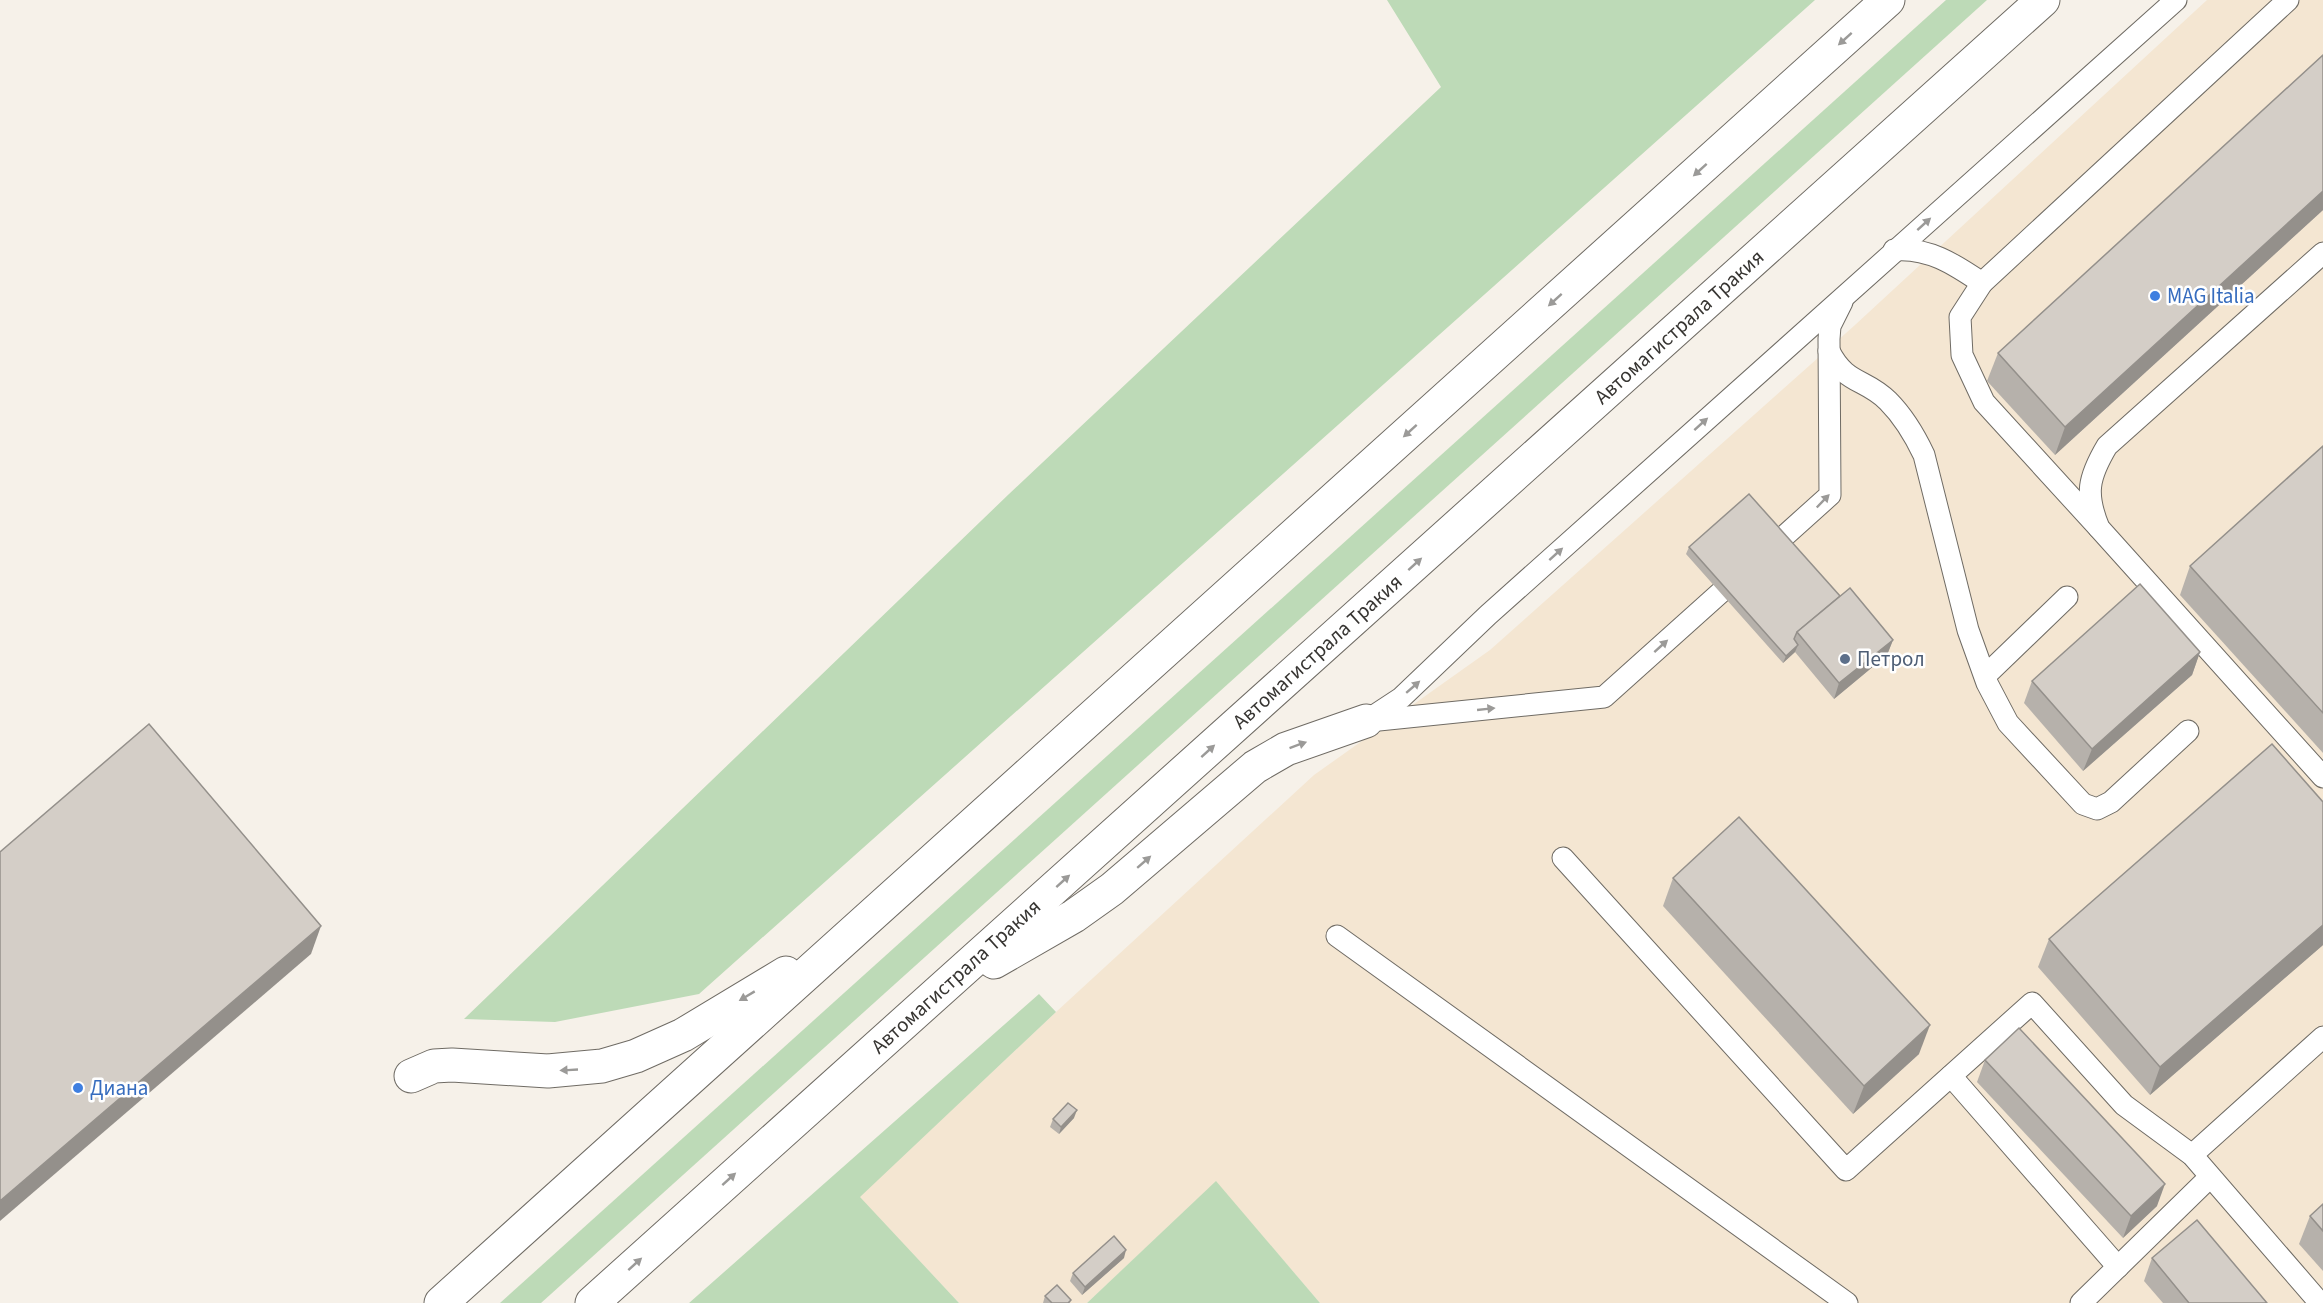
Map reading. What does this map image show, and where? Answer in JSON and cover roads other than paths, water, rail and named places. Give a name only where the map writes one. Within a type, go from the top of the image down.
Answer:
[{"type":"highway","points":[[441,1303],[1888,0]]},
{"type":"highway","name":"Автомагистрала Тракия","points":[[592,1303],[2043,0]]},
{"type":"highway","points":[[936,995],[1074,916],[1112,889],[1255,767],[1286,749],[1366,721]]},
{"type":"highway","points":[[411,1076],[434,1066],[452,1065],[575,1070],[636,1056],[683,1035],[852,934]]},
{"type":"lane","points":[[1366,721],[1409,692],[1488,615],[2176,0]]},
{"type":"lane","points":[[2288,0],[1982,283],[1960,317],[1962,355],[1984,402],[2323,777]]},
{"type":"lane","points":[[1894,250],[1915,248],[1959,266],[1982,283]]},
{"type":"lane","points":[[2099,528],[2091,508],[2089,487],[2096,466],[2107,447],[2323,253]]},
{"type":"lane","points":[[1780,540],[1830,495],[1830,326],[1836,309],[1850,289]]},
{"type":"lane","points":[[1829,351],[1837,367],[1849,378],[1888,400],[1916,436],[1924,455],[1968,630],[1985,676],[2008,723],[2083,804],[2097,809],[2111,802],[2188,731]]},
{"type":"lane","points":[[1366,721],[1604,697],[1720,593]]},
{"type":"lane","points":[[1985,676],[2067,597]]},
{"type":"lane","points":[[1563,858],[1846,1170],[2032,1003],[2124,1105],[2192,1155],[2320,1303]]},
{"type":"lane","points":[[1337,936],[1847,1303]]},
{"type":"lane","points":[[2192,1155],[2323,1037]]},
{"type":"lane","points":[[1951,1076],[2118,1267]]},
{"type":"lane","points":[[2081,1303],[2210,1177]]},
{"type":"place","name":"MAG Italia","points":[[2155,296]]},
{"type":"place","name":"Петрол","points":[[1845,659]]},
{"type":"place","name":"Диана","points":[[78,1088]]}]
